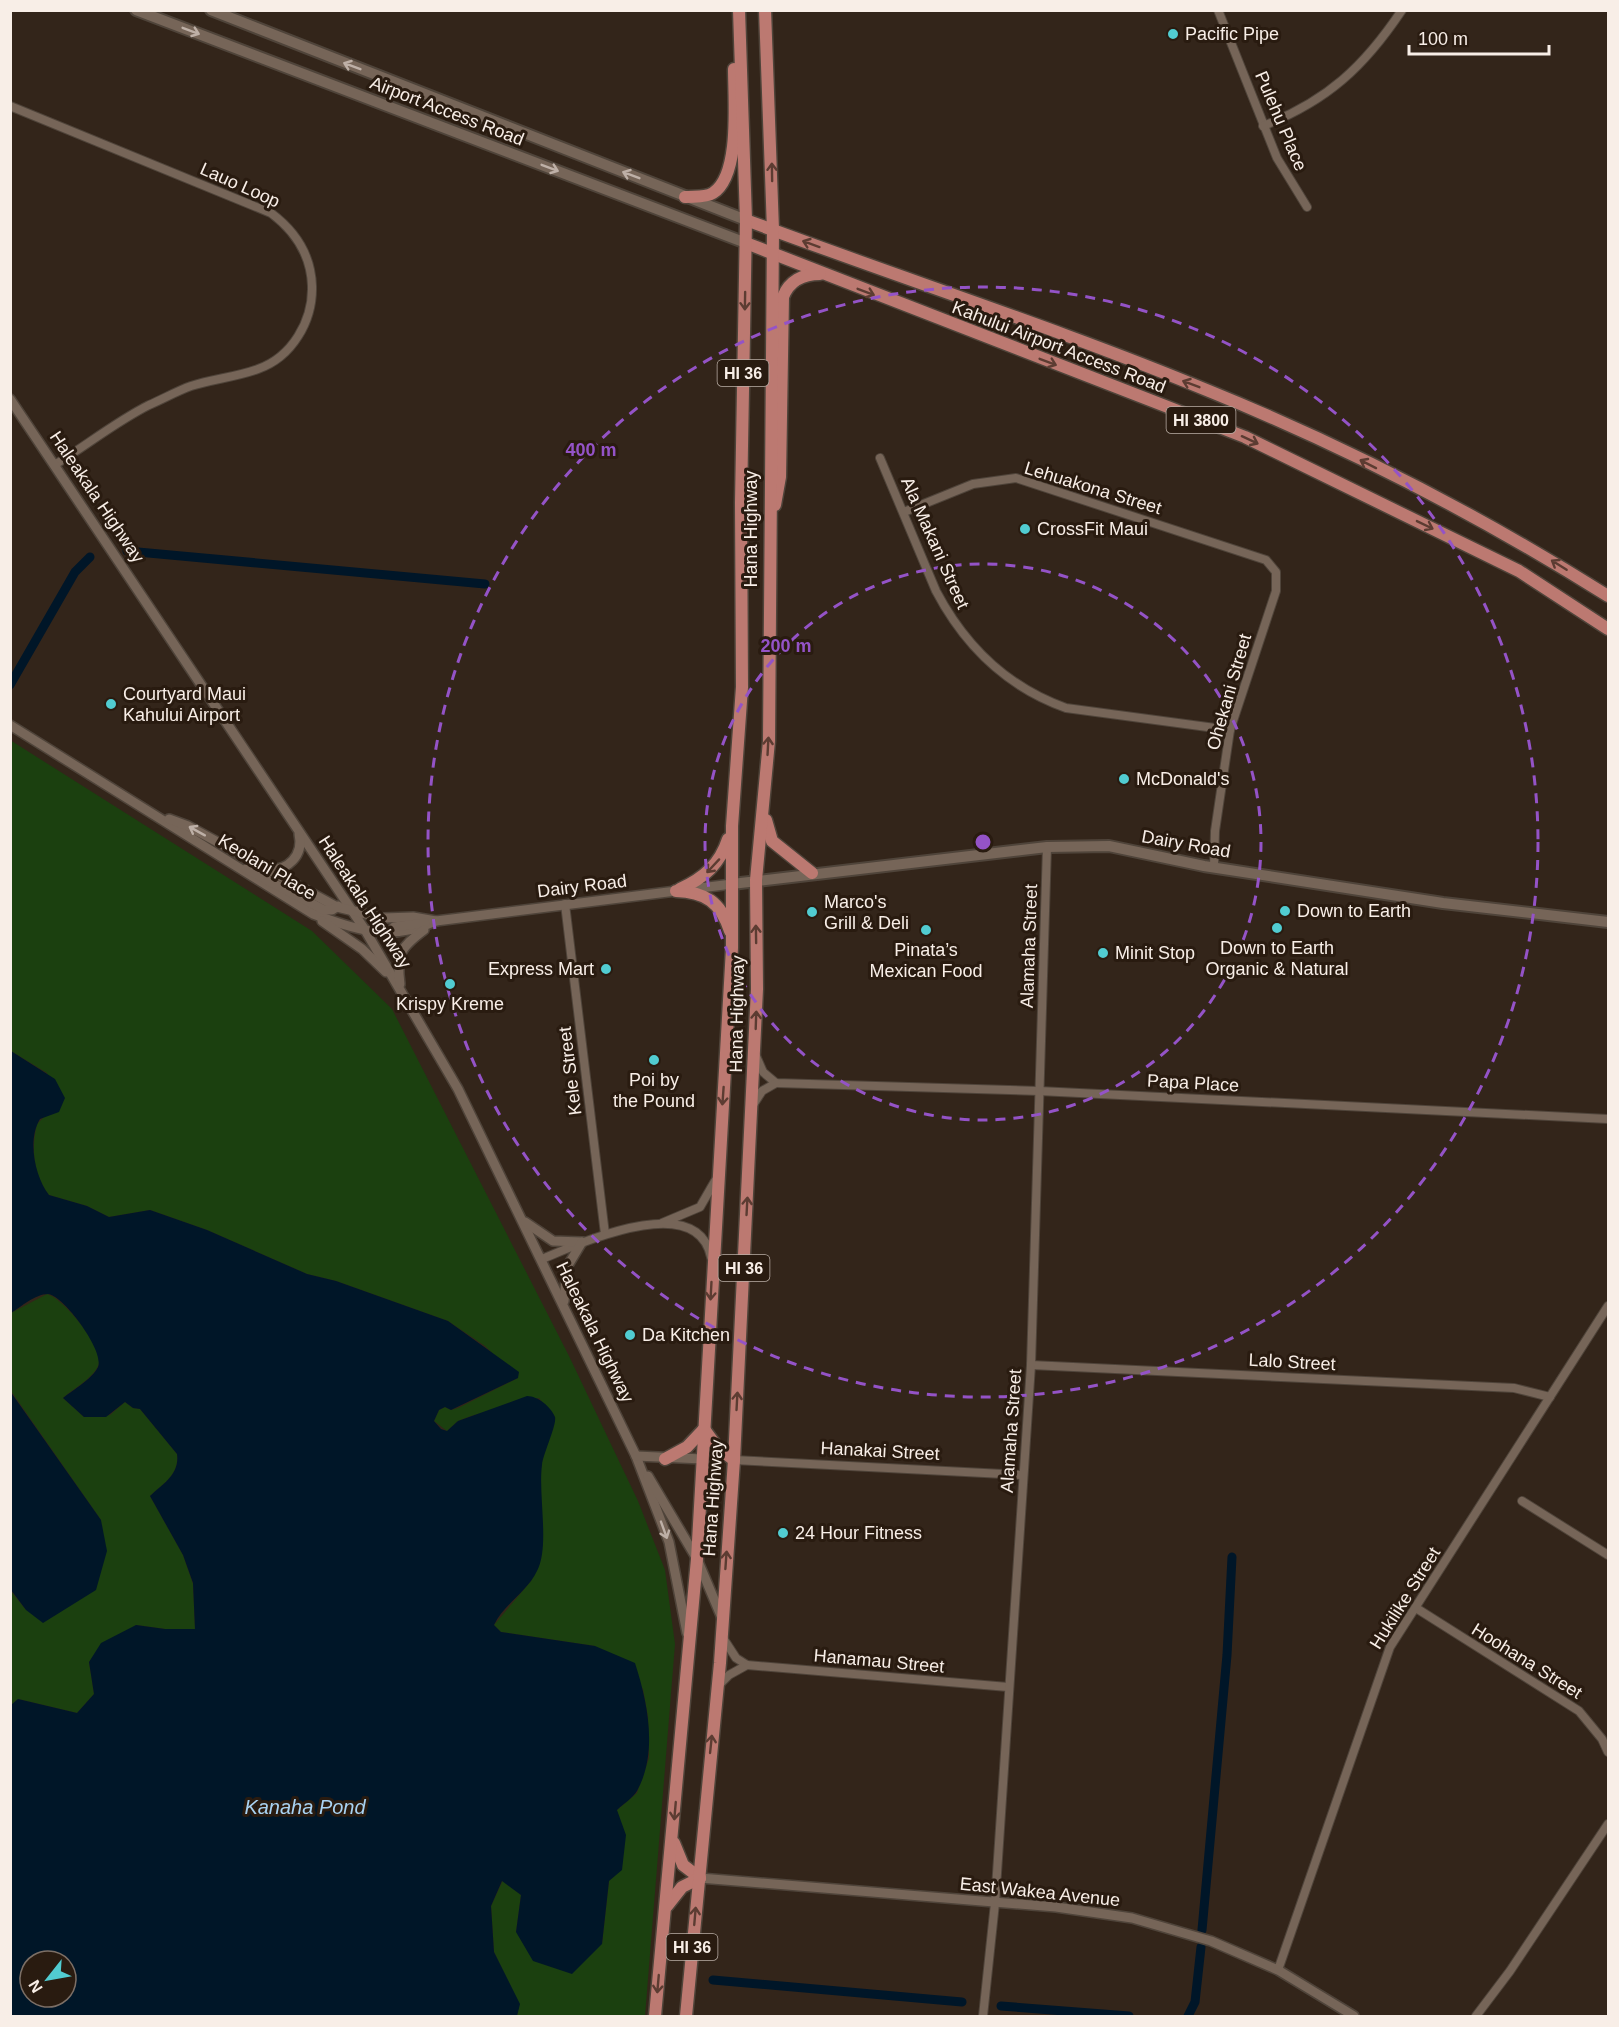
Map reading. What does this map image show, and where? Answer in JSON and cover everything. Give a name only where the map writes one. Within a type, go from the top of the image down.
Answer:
[{"type":"main road","name":"Airport Access Road","points":[[136,10],[746,243]]},
{"type":"main road","name":"Airport Access Road","points":[[211,10],[746,220]]},
{"type":"main road","points":[[686,196],[711,194],[725,181],[729,171],[734,119],[730,10]]},
{"type":"main road","name":"Hana Highway","points":[[655,2016],[697,1559],[732,948],[732,826],[742,687],[741,503],[746,243],[739,10]]},
{"type":"main road","name":"Hana Highway","points":[[686,2016],[717,1687],[734,1460],[755,1052],[756,880],[765,804],[769,741],[768,551],[773,230],[765,10]]},
{"type":"main road","name":"Kahului Airport Access Road","points":[[746,220],[1209,391],[1324,442],[1527,545],[1608,596]]},
{"type":"main road","name":"Kahului Airport Access Road","points":[[746,243],[833,279],[1245,437],[1520,571],[1608,628]]},
{"type":"main road","points":[[768,551],[780,477],[783,297],[792,283],[805,276],[819,274],[833,279]]},
{"type":"main road","points":[[765,804],[772,841],[812,873]]},
{"type":"main road","points":[[676,891],[695,882],[714,868],[724,853],[732,826]]},
{"type":"main road","name":"Dairy Road","points":[[732,884],[1047,847],[1109,846],[1214,866],[1443,903],[1608,922]]},
{"type":"main road","points":[[676,891],[697,891],[714,904],[729,927],[732,948]]},
{"type":"main road","points":[[665,1459],[687,1447],[704,1429],[717,1447],[734,1460]]},
{"type":"main road","points":[[703,1459],[734,1460]]},
{"type":"main road","name":"HI 36","points":[[665,1909],[682,1887],[700,1878],[683,1865],[672,1833]]},
{"type":"street","name":"Pulehu Place","points":[[1218,10],[1263,126],[1284,172],[1307,207]]},
{"type":"street","points":[[1263,126],[1301,110],[1338,85],[1379,44],[1402,10]]},
{"type":"street","name":"Lauo Loop","points":[[10,106],[271,213],[287,226],[300,243],[306,255],[312,284],[310,305],[304,325],[293,343],[274,362],[255,370],[192,386],[153,403],[56,464]]},
{"type":"street","name":"Haleakala Highway","points":[[10,399],[56,464],[297,829],[340,904],[352,912],[365,930],[400,986],[458,1089],[636,1456],[669,1542],[690,1647]]},
{"type":"street","name":"Ala Makani Street","points":[[880,458],[947,612],[967,640],[1006,677],[1041,699],[1066,708],[1230,730]]},
{"type":"street","name":"Lehuakona Street","points":[[904,512],[973,483],[1016,478],[1255,556],[1266,560],[1271,566]]},
{"type":"street","name":"Ohekani Street","points":[[1214,866],[1215,831],[1230,730],[1276,591],[1276,572],[1271,566]]},
{"type":"street","name":"Keolani Place","points":[[10,725],[161,817],[235,867],[313,914],[365,930]]},
{"type":"street","name":"Keolani Place","points":[[161,817],[188,826],[263,868],[340,904]]},
{"type":"street","points":[[263,868],[281,868],[293,861],[300,846],[297,829]]},
{"type":"street","name":"Alamaha Street","points":[[983,2016],[995,1903],[1031,1365],[1047,847]]},
{"type":"street","points":[[235,867],[260,874],[324,910],[340,904]]},
{"type":"street","name":"Dairy Road","points":[[352,912],[383,918],[413,917],[436,921],[732,884]]},
{"type":"street","name":"Kele Street","points":[[565,904],[605,1234]]},
{"type":"street","points":[[313,914],[362,949],[400,986]]},
{"type":"street","points":[[400,986],[398,963],[402,948],[436,921]]},
{"type":"street","name":"Dairy Road","points":[[365,930],[385,933],[416,931],[436,921]]},
{"type":"street","points":[[752,1112],[759,1094],[776,1083],[763,1072],[755,1052]]},
{"type":"street","name":"Papa Place","points":[[776,1083],[1039,1090],[1608,1119]]},
{"type":"street","points":[[542,1259],[605,1234],[661,1223],[703,1205],[713,1187],[718,1169]]},
{"type":"street","points":[[522,1219],[553,1241],[582,1242]]},
{"type":"street","points":[[661,1223],[683,1227],[698,1234],[707,1244],[713,1265]]},
{"type":"street","points":[[564,1304],[567,1267],[582,1242]]},
{"type":"street","name":"Hukilike Street","points":[[1278,1970],[1383,1664],[1399,1631],[1416,1608],[1608,1306]]},
{"type":"street","name":"Lalo Street","points":[[1031,1365],[1514,1388],[1550,1397]]},
{"type":"street","points":[[636,1456],[703,1459]]},
{"type":"street","name":"Haleakala Highway","points":[[636,1456],[697,1559],[722,1618]]},
{"type":"street","name":"Hanakai Street","points":[[734,1460],[1023,1475]]},
{"type":"street","points":[[1522,1501],[1608,1555]]},
{"type":"street","name":"Hoohana Street","points":[[1416,1608],[1579,1711],[1602,1739],[1608,1752]]},
{"type":"street","points":[[717,1687],[729,1675],[747,1665],[736,1658],[721,1635]]},
{"type":"street","name":"Hanamau Street","points":[[747,1665],[1008,1687]]},
{"type":"street","points":[[1476,2016],[1510,1971],[1608,1824]]},
{"type":"street","name":"East Wakea Avenue","points":[[700,1878],[1056,1907],[1132,1918],[1211,1941],[1278,1970],[1354,2016]]},
{"type":"green space","points":[[10,740],[312,931],[392,1009],[569,1356],[638,1501],[665,1570],[675,1644],[645,2016],[517,2016],[519,2004],[494,1952],[491,1906],[503,1880],[521,1895],[516,1932],[602,1944],[617,1810],[637,1793],[649,1758],[648,1717],[643,1689],[595,1646],[501,1632],[494,1625],[531,1581],[540,1563],[541,1468],[544,1450],[555,1419],[539,1398],[471,1416],[458,1421],[447,1431],[434,1421],[439,1410],[445,1407],[451,1410],[458,1408],[518,1378],[485,1346],[448,1321],[336,1281],[307,1274],[207,1230],[150,1210],[109,1217],[87,1206],[49,1195],[40,1179],[34,1152],[37,1124],[46,1115],[51,1114],[47,1073],[11,1051]]},
{"type":"green space","points":[[47,1294],[63,1305],[82,1325],[96,1348],[99,1358],[95,1371],[63,1398],[84,1417],[110,1415],[125,1402],[133,1408],[140,1409],[177,1454],[173,1473],[150,1496],[183,1555],[193,1584],[195,1629],[165,1629],[136,1625],[89,1662],[94,1694],[77,1713],[18,1699],[11,1705],[10,1590],[26,1610],[101,1520],[11,1391],[11,1313]]},
{"type":"water","name":"Kanaha Pond","points":[[11,1051],[55,1079],[65,1098],[59,1112],[40,1119],[34,1137],[34,1158],[40,1178],[49,1195],[87,1206],[109,1217],[150,1210],[207,1230],[307,1274],[336,1281],[448,1321],[519,1372],[518,1378],[451,1410],[445,1407],[439,1410],[434,1421],[441,1429],[447,1431],[458,1421],[527,1396],[544,1403],[555,1417],[542,1465],[543,1549],[541,1561],[533,1578],[494,1625],[501,1632],[595,1646],[635,1663],[647,1711],[649,1744],[647,1761],[637,1791],[617,1810],[626,1835],[622,1870],[609,1881],[602,1944],[572,1974],[533,1961],[516,1932],[521,1895],[502,1881],[491,1906],[494,1952],[520,2004],[517,2016],[11,2016],[11,1705],[18,1699],[77,1713],[94,1694],[89,1662],[101,1643],[136,1625],[165,1629],[195,1629],[193,1583],[183,1555],[150,1496],[173,1473],[177,1454],[140,1409],[133,1408],[125,1402],[106,1417],[84,1417],[63,1398],[82,1384],[98,1367],[95,1349],[72,1313],[55,1297],[48,1294],[33,1298],[11,1313]]},
{"type":"water","points":[[10,1391],[101,1520],[107,1551],[96,1590],[43,1623],[26,1610],[11,1590]]},
{"type":"waterway","points":[[127,551],[485,584]]},
{"type":"waterway","points":[[10,685],[75,572],[90,557]]},
{"type":"waterway","points":[[1202,1930],[1227,1655],[1232,1557]]},
{"type":"waterway","points":[[1188,2016],[1195,2002],[1201,1947]]},
{"type":"waterway","points":[[713,1980],[962,2002]]},
{"type":"waterway","points":[[1001,2006],[1129,2016]]},
{"type":"place","name":"Pacific Pipe","points":[[1173,34]]},
{"type":"place","name":"CrossFit Maui","points":[[1025,529]]},
{"type":"place","name":"Courtyard Maui Kahului Airport","points":[[111,704]]},
{"type":"place","name":"McDonald's","points":[[1124,779]]},
{"type":"place","name":"Down to Earth","points":[[1285,911]]},
{"type":"place","name":"Marco's Grill & Deli","points":[[812,912]]},
{"type":"place","name":"Down to Earth Organic & Natural","points":[[1277,928]]},
{"type":"place","name":"Pinata’s Mexican Food","points":[[926,930]]},
{"type":"place","name":"Minit Stop","points":[[1103,953]]},
{"type":"place","name":"Express Mart","points":[[606,969]]},
{"type":"place","name":"Krispy Kreme","points":[[450,984]]},
{"type":"place","name":"Poi by the Pound","points":[[654,1060]]},
{"type":"place","name":"Da Kitchen","points":[[630,1335]]},
{"type":"place","name":"24 Hour Fitness","points":[[783,1533]]}]
